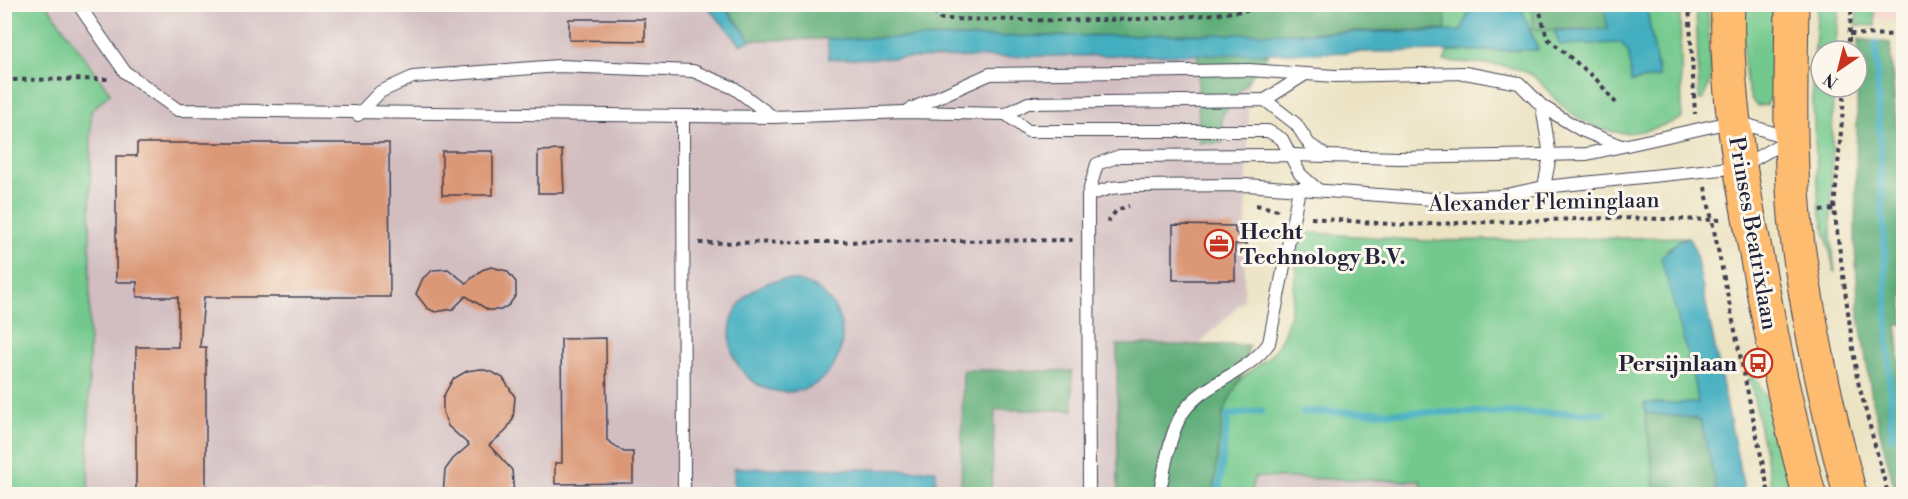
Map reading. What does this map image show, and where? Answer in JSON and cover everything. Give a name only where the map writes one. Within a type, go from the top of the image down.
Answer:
[{"type":"main road","name":"Prinses Beatrixlaan","points":[[1728,4],[1726,36],[1749,217],[1775,356],[1809,495]]},
{"type":"main road","name":"Prinses Beatrixlaan","points":[[1792,4],[1790,139],[1798,246],[1832,428],[1850,495]]},
{"type":"lane","points":[[78,4],[125,72],[178,110],[358,115],[773,117],[905,112],[1006,114],[1028,103],[1265,100],[1304,75]]},
{"type":"lane","points":[[358,115],[380,92],[412,77],[559,66],[693,71],[734,88],[773,117]]},
{"type":"lane","points":[[905,112],[990,74],[1249,70],[1304,75],[1466,73],[1519,83],[1542,106],[1581,130],[1621,146]]},
{"type":"lane","points":[[1265,100],[1296,124],[1309,144],[1327,156]]},
{"type":"lane","name":"Alexander Fleminglaan","points":[[1542,106],[1550,156],[1544,187]]},
{"type":"lane","points":[[1006,114],[1028,131],[1268,131],[1282,139],[1300,174],[1318,190]]},
{"type":"lane","points":[[683,116],[684,495]]},
{"type":"lane","points":[[1735,121],[1790,139]]},
{"type":"lane","name":"Alexander Fleminglaan","points":[[1088,195],[1097,164],[1120,156],[1290,154],[1550,156],[1587,154],[1735,121]]},
{"type":"lane","name":"Alexander Fleminglaan","points":[[1088,195],[1111,188],[1131,186],[1247,185],[1432,199],[1501,196],[1544,187],[1741,167],[1790,139]]},
{"type":"lane","points":[[1159,495],[1177,423],[1187,406],[1259,356],[1269,343],[1299,189]]},
{"type":"lane","points":[[1088,195],[1089,495]]},
{"type":"path","points":[[928,4],[940,19],[1053,20],[1197,16],[1286,4]]},
{"type":"path","points":[[1538,4],[1547,38],[1596,79],[1616,103]]},
{"type":"path","points":[[1849,39],[1852,4]]},
{"type":"path","points":[[1850,34],[1904,35]]},
{"type":"path","points":[[4,80],[134,79]]},
{"type":"path","points":[[1844,99],[1834,209],[1857,378],[1888,495]]},
{"type":"path","name":"Alexander Fleminglaan","points":[[1247,205],[1316,219],[1402,225],[1609,218],[1711,222],[1749,217]]},
{"type":"path","points":[[684,243],[1103,239],[1109,216],[1117,210],[1138,206]]},
{"type":"path","points":[[1795,214],[1834,209]]},
{"type":"path","name":"Prinses Beatrixlaan","points":[[1711,222],[1769,495]]},
{"type":"shaded area","points":[[706,4],[741,45],[751,41],[827,39],[829,58],[1250,54],[1244,300],[1129,414],[1614,494],[5,494],[4,5]]},
{"type":"shaded area","points":[[1865,5],[1903,5],[1903,21],[1864,17]]},
{"type":"green space","points":[[1445,4],[1446,29],[1284,33],[1222,115],[1223,143],[1199,143],[1197,34],[751,40],[724,5]]},
{"type":"green space","points":[[1532,4],[1604,5],[1609,29],[1532,30]]},
{"type":"green space","points":[[4,5],[47,5],[110,93],[91,111],[88,494],[5,494]]},
{"type":"green space","points":[[722,5],[1607,5],[1609,29],[1554,31],[1560,45],[1622,43],[1629,53],[1632,82],[1659,77],[1646,5],[1680,5],[1682,118],[1632,133],[1601,129],[1571,113],[1530,74],[1499,65],[1444,61],[1448,51],[1538,50],[1531,30],[751,40]]},
{"type":"green space","points":[[1696,5],[1708,5],[1711,79],[1703,100],[1699,100]]},
{"type":"green space","points":[[1744,5],[1778,5],[1774,96],[1766,105],[1757,106],[1748,88],[1744,58]]},
{"type":"green space","points":[[1818,5],[1840,5],[1836,39],[1816,39]]},
{"type":"green space","points":[[1858,5],[1874,5],[1875,26],[1856,25]]},
{"type":"green space","points":[[1869,40],[1890,43],[1903,213],[1903,324],[1897,325],[1903,413],[1903,494],[1896,494],[1873,404],[1859,316],[1855,246],[1857,99],[1869,99]]},
{"type":"green space","points":[[1813,99],[1833,99],[1831,236],[1835,273],[1819,206]]},
{"type":"green space","points":[[1300,232],[1427,241],[1688,237],[1667,249],[1698,403],[1644,404],[1656,494],[1422,494],[1421,481],[1254,477],[1251,494],[1213,494],[1219,436],[1231,394],[1244,377],[1272,353],[1287,325],[1293,299]]},
{"type":"green space","points":[[1117,345],[1249,345],[1244,370],[1223,413],[1213,494],[1118,494]]},
{"type":"green space","points":[[1746,358],[1776,417],[1796,494],[1773,494]]},
{"type":"green space","points":[[963,370],[1072,371],[1073,410],[995,410],[991,494],[961,494]]},
{"type":"green space","points":[[1645,413],[1694,418],[1701,421],[1718,494],[1656,494]]},
{"type":"water","points":[[1522,4],[1523,13],[1538,50],[829,59],[827,39],[1461,31],[1469,12],[1487,5]]},
{"type":"water","points":[[706,5],[722,5],[751,40],[741,45]]},
{"type":"water","points":[[1604,5],[1646,5],[1659,77],[1631,82],[1629,54],[1622,43],[1560,45],[1554,31],[1608,29]]},
{"type":"water","points":[[1688,237],[1694,246],[1745,494],[1718,494],[1701,421],[1694,418],[1645,413],[1644,403],[1698,403],[1690,363],[1661,258],[1678,241]]},
{"type":"water","points":[[786,280],[808,284],[826,296],[838,314],[842,336],[838,358],[826,376],[808,388],[786,392],[764,388],[746,376],[734,358],[730,336],[734,314],[746,296],[764,284]]},
{"type":"water","points":[[734,468],[936,470],[935,494],[734,494]]},
{"type":"building","points":[[569,19],[645,19],[645,41],[569,40]]},
{"type":"building","points":[[137,143],[389,143],[390,297],[204,297],[200,347],[206,347],[206,495],[136,495],[136,347],[178,347],[178,297],[137,297],[137,282],[116,282],[116,156],[137,156]]},
{"type":"building","points":[[562,150],[564,193],[538,193],[538,151]]},
{"type":"building","points":[[442,151],[493,151],[493,195],[442,195]]},
{"type":"building","points":[[1173,225],[1235,226],[1235,232],[1247,244],[1235,244],[1235,280],[1173,280]]},
{"type":"building","points":[[491,267],[507,271],[516,282],[516,295],[509,305],[501,310],[488,310],[466,296],[453,309],[435,312],[427,308],[416,294],[423,278],[433,270],[448,269],[466,283],[482,270]]},
{"type":"building","points":[[606,338],[607,440],[624,452],[633,452],[633,483],[555,484],[555,463],[562,463],[561,339]]},
{"type":"building","points":[[480,369],[503,378],[515,397],[513,419],[505,432],[489,445],[512,470],[514,495],[443,495],[445,470],[453,459],[469,445],[448,426],[443,412],[443,397],[453,379],[467,371]]},
{"type":"waterway","points":[[1876,43],[1892,438]]},
{"type":"waterway","points":[[1218,494],[1228,415],[1261,411]]},
{"type":"waterway","points":[[1303,412],[1602,413]]},
{"type":"place","name":"Hecht Technology B.V.","points":[[1219,244]]},
{"type":"place","name":"Persijnlaan","points":[[1758,363]]}]
